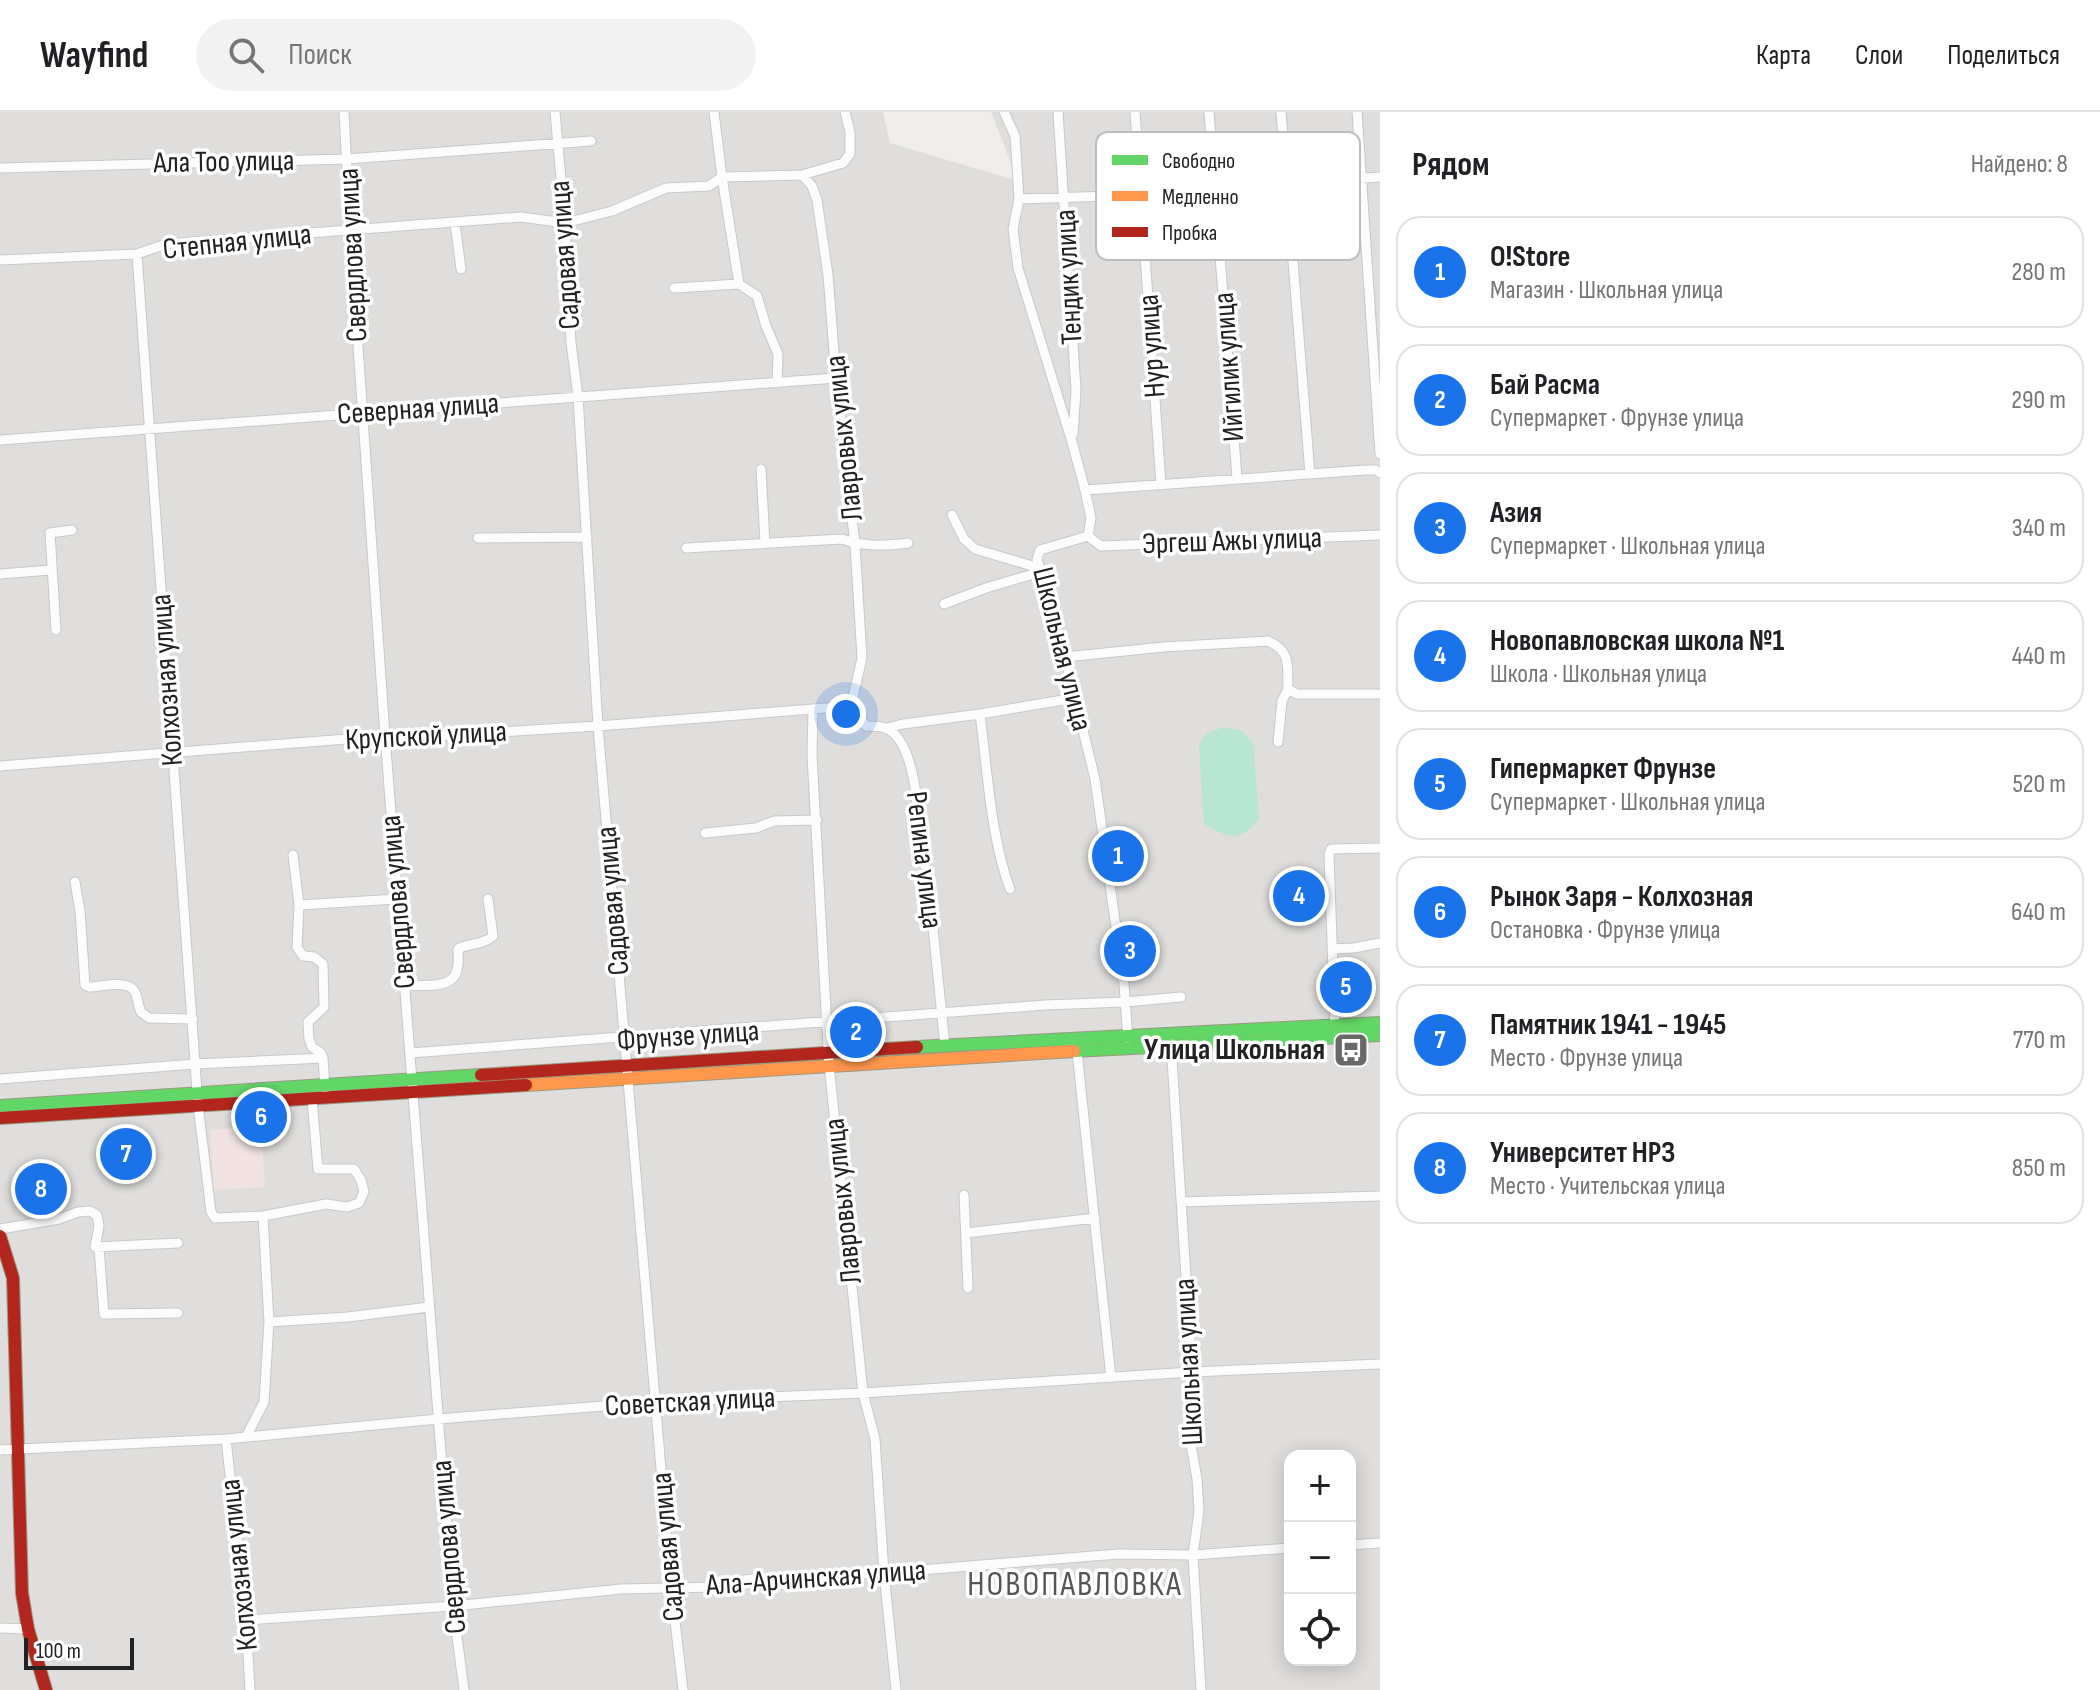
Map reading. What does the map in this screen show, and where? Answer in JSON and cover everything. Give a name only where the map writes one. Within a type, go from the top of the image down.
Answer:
[{"type":"main road","name":"Фрунзе улица","points":[[828,1059],[945,1046],[1171,1040],[1335,1031],[1380,1023]]},
{"type":"main road","name":"Фрунзе улица","points":[[1335,1031],[1380,1035]]},
{"type":"main road","name":"Фрунзе улица","points":[[0,1106],[325,1092],[828,1059],[1077,1051],[1129,1042]]},
{"type":"main road","name":"Фрунзе улица","points":[[0,1118],[198,1099],[312,1099],[325,1092]]},
{"type":"main road","points":[[0,1236],[13,1278],[22,1593],[28,1629],[46,1690]]},
{"type":"street","name":"Свердлова улица","points":[[344,112],[397,899],[453,1606],[464,1690]]},
{"type":"street","name":"Садовая улица","points":[[555,112],[571,343],[578,397],[598,726],[671,1587],[683,1690]]},
{"type":"street","points":[[714,112],[739,284]]},
{"type":"street","name":"Степная улица","points":[[0,260],[137,254],[166,244],[521,217],[565,223],[612,211],[666,188],[709,186],[722,177],[802,175],[843,163],[850,154],[850,132],[845,112]]},
{"type":"street","name":"Школьная улица","points":[[1004,112],[1015,136],[1019,199],[1013,229],[1018,268],[1072,442],[1091,518],[1088,536],[1040,550],[1037,559],[1095,779],[1129,1042]]},
{"type":"street","name":"Тендик улица","points":[[1058,112],[1076,390],[1072,442]]},
{"type":"street","name":"Нур улица","points":[[1135,112],[1137,132]]},
{"type":"street","name":"Ийгилик улица","points":[[1209,112],[1211,132]]},
{"type":"street","points":[[1281,112],[1283,132]]},
{"type":"street","points":[[1357,112],[1359,132]]},
{"type":"street","name":"Ала Тоо улица","points":[[0,168],[347,159],[591,141]]},
{"type":"street","points":[[1360,152],[1380,454]]},
{"type":"street","name":"Лавровых улица","points":[[802,175],[812,186],[817,200],[828,275],[855,544],[862,658],[851,706]]},
{"type":"street","points":[[1362,178],[1380,177]]},
{"type":"street","points":[[1019,199],[1096,197]]},
{"type":"street","points":[[455,223],[461,269]]},
{"type":"street","name":"Колхозная улица","points":[[137,254],[195,1064],[211,1212],[215,1218],[263,1216]]},
{"type":"street","name":"Нур улица","points":[[1146,260],[1161,485]]},
{"type":"street","name":"Ийгилик улица","points":[[1221,260],[1237,478]]},
{"type":"street","points":[[1293,260],[1310,474]]},
{"type":"street","points":[[674,288],[739,284],[757,296],[778,354],[777,383]]},
{"type":"street","name":"Северная улица","points":[[0,440],[836,378]]},
{"type":"street","points":[[761,469],[765,543]]},
{"type":"street","points":[[1085,490],[1366,470],[1380,473]]},
{"type":"street","points":[[952,515],[964,539],[975,549],[1040,570]]},
{"type":"street","points":[[56,630],[50,533],[72,530]]},
{"type":"street","name":"Эргеш Ажы улица","points":[[1088,536],[1101,546],[1380,535]]},
{"type":"street","points":[[478,538],[587,537]]},
{"type":"street","points":[[686,548],[842,539],[855,544],[880,546],[908,543]]},
{"type":"street","points":[[0,574],[51,570]]},
{"type":"street","points":[[944,604],[1040,570]]},
{"type":"street","points":[[1065,657],[1268,641],[1280,646],[1285,653],[1288,689],[1282,701],[1278,742]]},
{"type":"street","points":[[1288,689],[1297,694],[1380,694]]},
{"type":"street","points":[[887,728],[1075,698]]},
{"type":"street","name":"Крупской улица","points":[[0,766],[385,736],[419,737],[598,726],[851,706]]},
{"type":"street","name":"Репина улица","points":[[851,706],[866,726],[887,728],[906,749],[914,778],[922,862],[927,869],[945,1046]]},
{"type":"street","name":"Лавровых улица","points":[[813,710],[812,755],[828,1059],[863,1393],[875,1439],[896,1690]]},
{"type":"street","points":[[980,714],[995,827],[1003,871],[1010,889]]},
{"type":"street","points":[[705,833],[756,828],[774,821],[817,820]]},
{"type":"street","points":[[1335,1031],[1329,854],[1331,849],[1380,848]]},
{"type":"street","points":[[293,855],[299,905],[297,947],[303,956],[314,957],[323,964],[324,1007],[308,1022],[312,1047],[323,1058],[325,1092]]},
{"type":"street","points":[[75,882],[85,985],[131,987],[141,1012],[149,1018],[193,1019]]},
{"type":"street","points":[[299,905],[397,899]]},
{"type":"street","points":[[404,985],[442,984],[452,980],[457,971],[458,949],[467,944],[487,941],[493,936],[488,899]]},
{"type":"street","points":[[1332,949],[1380,943]]},
{"type":"street","points":[[410,1053],[1181,997]]},
{"type":"street","name":"Школьная улица","points":[[1171,1040],[1192,1372],[1190,1439],[1199,1511],[1193,1555],[1201,1690]]},
{"type":"street","points":[[1077,1051],[1111,1378]]},
{"type":"street","points":[[0,1079],[323,1058]]},
{"type":"street","points":[[246,1437],[264,1402],[269,1322],[263,1216],[326,1204],[347,1207],[359,1203],[364,1192],[354,1169],[318,1169],[312,1099]]},
{"type":"street","points":[[964,1195],[968,1288]]},
{"type":"street","points":[[1181,1202],[1380,1196]]},
{"type":"street","points":[[0,1229],[90,1211],[97,1215],[99,1226],[95,1247],[178,1243]]},
{"type":"street","points":[[966,1233],[1095,1218]]},
{"type":"street","points":[[99,1247],[104,1314],[178,1313]]},
{"type":"street","points":[[269,1322],[429,1307]]},
{"type":"street","name":"Советская улица","points":[[0,1450],[226,1439],[655,1402],[1380,1364]]},
{"type":"street","name":"Колхозная улица","points":[[226,1439],[246,1620],[250,1690]]},
{"type":"street","points":[[1356,1545],[1380,1543]]},
{"type":"street","name":"Ала-Арчинская улица","points":[[246,1620],[453,1606],[621,1589],[716,1587],[760,1578],[884,1573],[1118,1554],[1193,1555],[1284,1548]]},
{"type":"street","points":[[0,1628],[28,1629]]},
{"type":"shaded area","name":"НОВОПАВЛОВКА","points":[[0,112],[883,112],[890,143],[1018,181],[991,112],[1380,112],[1380,1690],[0,1690]]},
{"type":"shaded area","points":[[261,1126],[265,1187],[214,1190],[210,1130]]},
{"type":"green space","points":[[1224,727],[1242,731],[1253,742],[1259,819],[1246,832],[1233,836],[1204,824],[1199,746],[1207,733]]},
{"type":"traffic: fast","points":[[917,1047],[1380,1023]]},
{"type":"traffic: fast","points":[[1074,1051],[1380,1035]]},
{"type":"traffic: fast","points":[[0,1106],[481,1075]]},
{"type":"traffic: slow","points":[[526,1085],[1074,1051]]},
{"type":"traffic: jam","points":[[481,1075],[917,1047]]},
{"type":"traffic: jam","points":[[0,1118],[526,1085]]},
{"type":"traffic: jam","points":[[0,1236],[13,1278],[22,1593],[28,1629],[46,1690]]},
{"type":"place","name":"O!Store","points":[[1118,856]]},
{"type":"place","name":"Новопавловская школа №1","points":[[1299,896]]},
{"type":"place","name":"Азия","points":[[1130,951]]},
{"type":"place","name":"Гипермаркет Фрунзе","points":[[1346,987]]},
{"type":"place","name":"Бай Расма","points":[[856,1032]]},
{"type":"place","name":"Улица Школьная","points":[[1351,1050]]},
{"type":"place","name":"Рынок Заря - Колхозная","points":[[261,1117]]},
{"type":"place","name":"Памятник 1941 - 1945","points":[[126,1154]]},
{"type":"place","name":"Университет НРЗ","points":[[41,1189]]},
{"type":"district","name":"НОВОПАВЛОВКА","points":[[1075,1584]]}]
